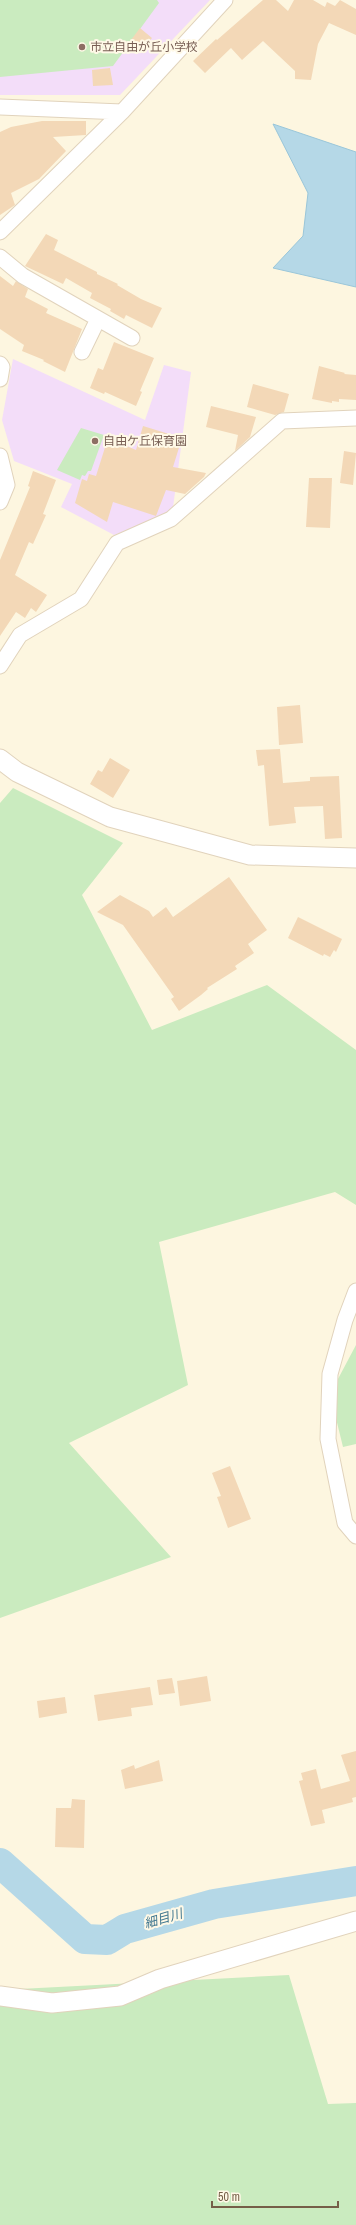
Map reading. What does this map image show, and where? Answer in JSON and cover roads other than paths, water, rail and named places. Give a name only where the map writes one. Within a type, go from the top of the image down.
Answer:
[{"type":"street","points":[[0,232],[122,112],[225,0]]},
{"type":"street","points":[[0,107],[122,112]]},
{"type":"street","points":[[0,257],[23,276],[132,338]]},
{"type":"street","points":[[82,352],[98,319]]},
{"type":"street","points":[[0,364],[2,367],[0,378]]},
{"type":"street","points":[[0,666],[20,635],[81,599],[118,543],[171,518],[282,421],[356,418]]},
{"type":"street","points":[[0,456],[7,485],[0,502]]},
{"type":"street","points":[[0,759],[17,772],[110,817],[250,855],[356,858]]},
{"type":"street","points":[[356,1291],[345,1320],[330,1374],[328,1439],[345,1523],[356,1536]]},
{"type":"street","points":[[0,1996],[52,2003],[120,1996],[160,1979],[356,1921]]},
{"type":"water","points":[[273,124],[356,152],[356,287],[273,268],[303,236],[308,193]]},
{"type":"waterway","name":"細目川","points":[[0,1863],[85,1939],[107,1940],[125,1929],[214,1904],[356,1881]]},
{"type":"place","name":"市立自由が丘小学校","points":[[82,47]]},
{"type":"place","name":"自由ケ丘保育園","points":[[95,441]]}]
